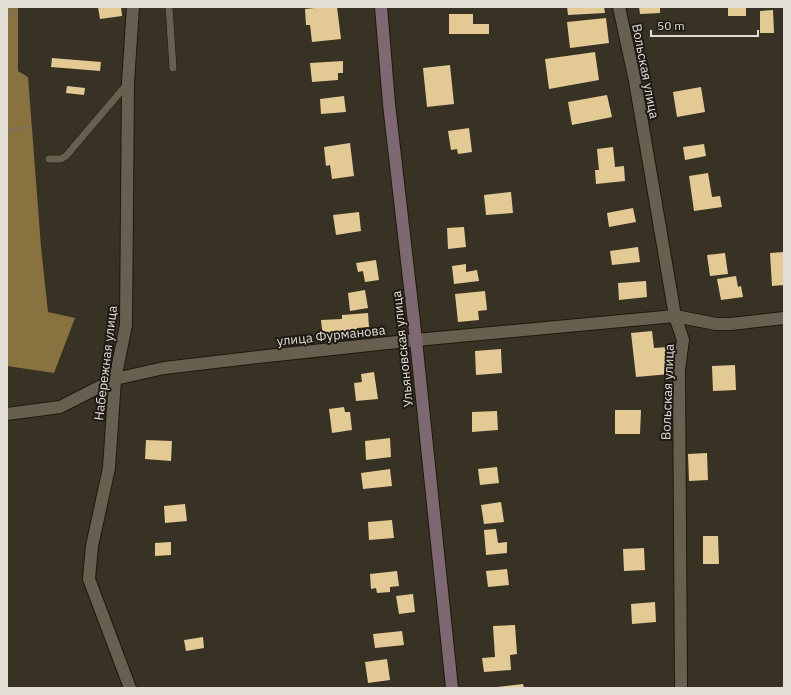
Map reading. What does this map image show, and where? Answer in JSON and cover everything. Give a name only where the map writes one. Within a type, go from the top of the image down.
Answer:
[{"type":"street","name":"Набережная улица","points":[[130,688],[89,579],[92,546],[109,468],[115,379],[126,325],[128,82],[133,7]]},
{"type":"street","name":"Ульяновская улица","points":[[381,7],[389,104],[416,340],[452,688]]},
{"type":"street","name":"Вольская улица","points":[[619,7],[635,81],[676,316],[684,340],[679,370],[681,688]]},
{"type":"street","name":"улица Фурманова","points":[[7,414],[60,407],[115,379],[164,368],[416,340],[676,316],[716,324],[731,324],[784,318]]},
{"type":"lane","points":[[169,7],[173,68]]},
{"type":"lane","points":[[49,159],[62,159],[66,156],[128,82]]},
{"type":"path","points":[[7,16],[18,12]]},
{"type":"path","points":[[7,131],[32,126]]},
{"type":"shaded area","points":[[7,7],[18,7],[18,71],[28,77],[41,247],[48,312],[75,318],[54,373],[7,366]]},
{"type":"building","points":[[98,7],[121,7],[122,16],[100,19]]},
{"type":"building","points":[[337,7],[341,39],[312,42],[310,25],[306,25],[305,9]]},
{"type":"building","points":[[567,7],[604,7],[605,13],[568,15]]},
{"type":"building","points":[[639,7],[660,7],[660,13],[640,14]]},
{"type":"building","points":[[728,7],[746,7],[746,16],[728,16]]},
{"type":"building","points":[[773,10],[774,33],[760,33],[760,11]]},
{"type":"building","points":[[449,14],[473,14],[473,24],[489,24],[489,34],[449,34]]},
{"type":"building","points":[[606,18],[609,43],[570,48],[567,22]]},
{"type":"building","points":[[595,52],[599,80],[549,89],[545,59]]},
{"type":"building","points":[[52,58],[101,62],[100,71],[51,67]]},
{"type":"building","points":[[343,61],[343,73],[338,73],[338,80],[312,82],[310,63]]},
{"type":"building","points":[[450,65],[454,104],[427,107],[423,68]]},
{"type":"building","points":[[67,86],[85,88],[84,95],[66,93]]},
{"type":"building","points":[[701,87],[705,112],[677,117],[673,92]]},
{"type":"building","points":[[607,95],[612,117],[572,125],[568,102]]},
{"type":"building","points":[[344,96],[346,112],[321,114],[320,99]]},
{"type":"building","points":[[469,128],[472,152],[458,154],[457,149],[451,150],[448,131]]},
{"type":"building","points":[[350,143],[354,176],[332,179],[330,165],[326,166],[324,147]]},
{"type":"building","points":[[704,144],[706,156],[685,160],[683,147]]},
{"type":"building","points":[[613,147],[615,167],[624,166],[625,181],[596,184],[595,170],[599,170],[597,149]]},
{"type":"building","points":[[708,173],[712,197],[720,196],[722,207],[694,211],[689,176]]},
{"type":"building","points":[[511,192],[513,213],[486,215],[484,195]]},
{"type":"building","points":[[633,208],[636,222],[609,227],[607,213]]},
{"type":"building","points":[[359,212],[361,231],[336,235],[333,215]]},
{"type":"building","points":[[464,227],[466,247],[448,249],[447,228]]},
{"type":"building","points":[[638,247],[640,262],[612,265],[610,251]]},
{"type":"building","points":[[784,252],[784,285],[772,286],[770,253]]},
{"type":"building","points":[[725,253],[728,274],[710,276],[707,255]]},
{"type":"building","points":[[376,260],[379,280],[365,282],[363,271],[358,272],[356,263]]},
{"type":"building","points":[[466,264],[466,272],[477,270],[479,281],[454,284],[452,266]]},
{"type":"building","points":[[736,276],[738,287],[741,286],[743,297],[721,300],[717,279]]},
{"type":"building","points":[[646,281],[647,297],[619,300],[618,283]]},
{"type":"building","points":[[365,290],[368,308],[350,311],[348,293]]},
{"type":"building","points":[[485,291],[487,310],[478,311],[479,320],[458,322],[455,294]]},
{"type":"building","points":[[368,313],[369,327],[357,328],[357,336],[323,338],[321,320],[342,319],[342,315]]},
{"type":"building","points":[[652,331],[654,348],[667,347],[670,374],[636,377],[631,333]]},
{"type":"building","points":[[501,349],[502,373],[476,375],[475,351]]},
{"type":"building","points":[[735,365],[736,390],[713,391],[712,366]]},
{"type":"building","points":[[374,372],[378,399],[356,401],[354,383],[362,382],[361,374]]},
{"type":"building","points":[[344,407],[345,412],[350,412],[352,430],[332,433],[329,409]]},
{"type":"building","points":[[615,410],[641,410],[640,434],[615,434]]},
{"type":"building","points":[[497,411],[498,430],[472,432],[472,412]]},
{"type":"building","points":[[390,438],[391,457],[366,460],[365,441]]},
{"type":"building","points":[[146,440],[172,441],[171,461],[145,459]]},
{"type":"building","points":[[707,453],[708,480],[689,481],[688,454]]},
{"type":"building","points":[[497,467],[499,483],[480,485],[478,469]]},
{"type":"building","points":[[390,469],[392,486],[363,489],[361,473]]},
{"type":"building","points":[[501,502],[504,522],[484,524],[481,505]]},
{"type":"building","points":[[185,504],[187,521],[165,523],[164,506]]},
{"type":"building","points":[[392,520],[394,538],[369,540],[368,522]]},
{"type":"building","points":[[496,529],[498,543],[507,542],[507,553],[486,555],[484,530]]},
{"type":"building","points":[[703,536],[718,536],[719,564],[703,564]]},
{"type":"building","points":[[171,542],[171,555],[155,556],[155,543]]},
{"type":"building","points":[[644,548],[645,570],[624,571],[623,549]]},
{"type":"building","points":[[507,569],[509,585],[488,587],[486,571]]},
{"type":"building","points":[[397,571],[399,586],[390,587],[390,592],[377,593],[376,588],[371,589],[370,574]]},
{"type":"building","points":[[413,594],[415,612],[399,614],[396,596]]},
{"type":"building","points":[[655,602],[656,622],[632,624],[631,604]]},
{"type":"building","points":[[515,625],[517,654],[510,655],[511,670],[484,672],[482,658],[495,657],[493,626]]},
{"type":"building","points":[[402,631],[404,645],[375,648],[373,634]]},
{"type":"building","points":[[203,637],[204,648],[186,651],[184,640]]},
{"type":"building","points":[[387,659],[390,680],[368,683],[365,662]]},
{"type":"building","points":[[523,684],[524,688],[497,688],[497,687]]}]
